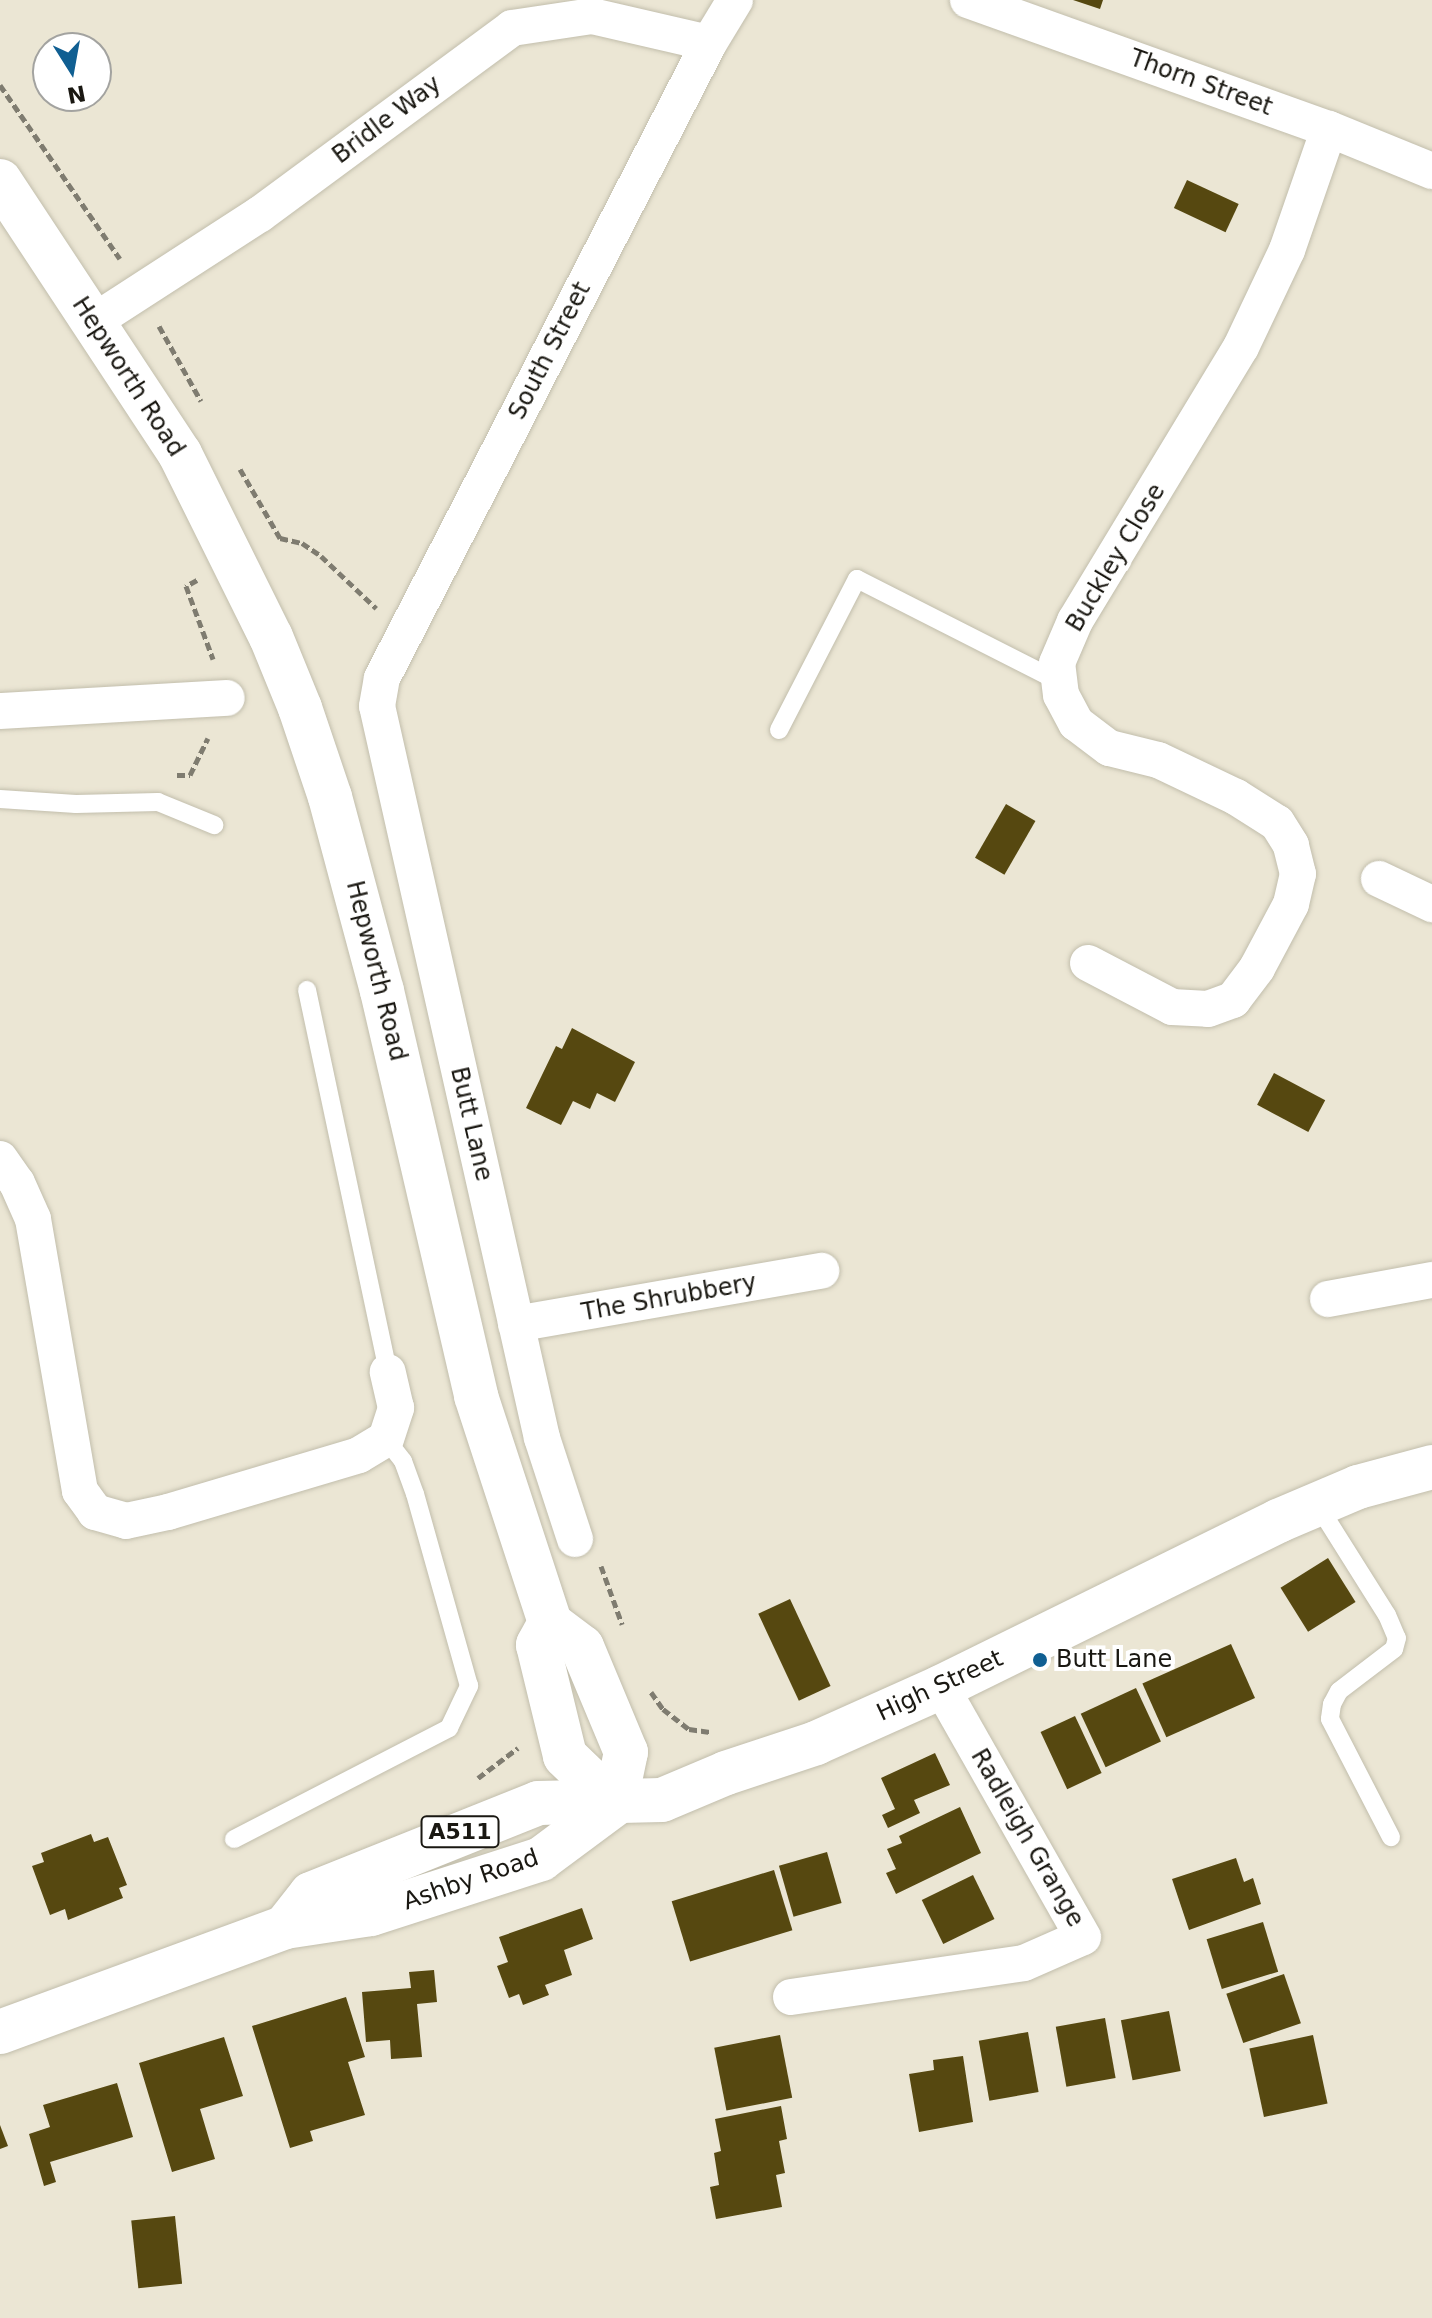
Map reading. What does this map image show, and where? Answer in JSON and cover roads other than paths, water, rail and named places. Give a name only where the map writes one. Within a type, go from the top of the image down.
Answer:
[{"type":"main road","name":"Hepworth Road","points":[[0,181],[180,454],[271,637],[300,708],[330,797],[382,991],[476,1396],[550,1623]]},
{"type":"main road","name":"High Street","points":[[615,1804],[662,1800],[726,1773],[816,1743],[941,1687],[1317,1504],[1358,1487],[1432,1467]]},
{"type":"main road","points":[[550,1623],[582,1647],[626,1752],[615,1804],[565,1756],[538,1645],[550,1623]]},
{"type":"main road","name":"Ashby Road","points":[[0,2032],[285,1927],[371,1914],[541,1859],[615,1804]]},
{"type":"street","name":"South Street","points":[[377,706],[382,678],[709,43],[735,0]]},
{"type":"street","name":"Thorn Street","points":[[968,0],[1329,129],[1432,171]]},
{"type":"street","name":"Bridle Way","points":[[93,322],[260,214],[512,28],[592,16],[709,43]]},
{"type":"street","name":"Buckley Close","points":[[1088,963],[1172,1007],[1208,1009],[1233,1000],[1257,968],[1291,904],[1298,874],[1291,845],[1277,823],[1236,797],[1158,760],[1109,748],[1076,723],[1061,695],[1057,663],[1075,621],[1241,347],[1287,250],[1329,129]]},
{"type":"street","points":[[0,711],[227,698]]},
{"type":"street","name":"Butt Lane","points":[[377,706],[542,1438],[575,1539]]},
{"type":"street","points":[[1379,879],[1432,904]]},
{"type":"street","points":[[0,1159],[17,1183],[33,1219],[80,1491],[95,1512],[126,1521],[168,1512],[359,1455],[386,1439],[396,1408],[388,1372]]},
{"type":"street","name":"The Shrubbery","points":[[516,1324],[821,1271]]},
{"type":"street","points":[[1328,1299],[1432,1280]]},
{"type":"street","name":"Radleigh Grange","points":[[791,1997],[1024,1963],[1083,1937],[941,1687]]},
{"type":"lane","points":[[779,730],[857,579],[1060,682]]},
{"type":"lane","points":[[0,799],[76,804],[158,802],[214,825]]},
{"type":"lane","points":[[307,990],[388,1372]]},
{"type":"lane","points":[[234,1839],[449,1728],[469,1686],[415,1494],[403,1461],[386,1439]]},
{"type":"lane","points":[[1317,1504],[1387,1615],[1397,1638],[1394,1649],[1339,1691],[1332,1704],[1330,1719],[1391,1837]]},
{"type":"place","name":"Butt Lane","points":[[1040,1660]]}]
